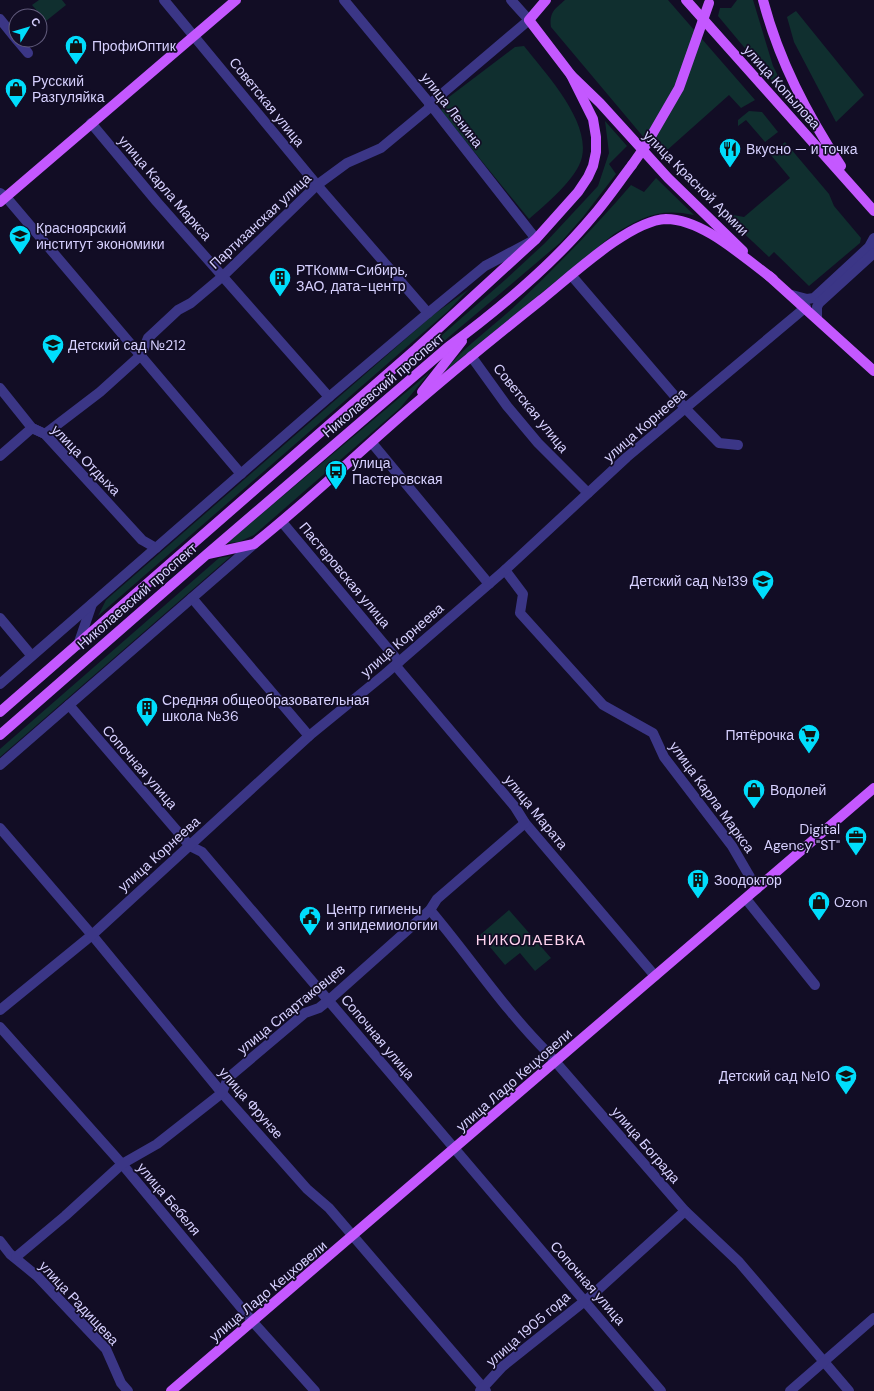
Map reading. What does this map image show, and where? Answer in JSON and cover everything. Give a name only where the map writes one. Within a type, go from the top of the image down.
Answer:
[{"type":"main road","points":[[2,197],[236,0]]},
{"type":"main road","name":"Партизанская улица","points":[[528,20],[546,0]]},
{"type":"main road","name":"улица Копылова","points":[[686,0],[796,124],[858,191],[874,211]]},
{"type":"main road","name":"улица Копылова","points":[[763,0],[785,67],[804,107],[858,191]]},
{"type":"main road","name":"Николаевский проспект","points":[[0,734],[206,554],[448,347],[471,330],[524,285],[572,238],[593,216],[646,145],[679,88],[710,2]]},
{"type":"main road","name":"улица Красной Армии","points":[[528,20],[571,75],[600,103],[668,178],[773,279],[806,307],[874,371]]},
{"type":"main road","name":"Николаевский проспект","points":[[0,712],[416,349],[536,239],[578,192],[588,177],[594,159],[596,137],[593,119],[571,75]]},
{"type":"main road","points":[[206,554],[254,544],[282,522],[471,356],[605,248],[632,231],[650,222],[665,219],[680,220],[713,236],[773,279]]},
{"type":"main road","points":[[408,410],[471,330]]},
{"type":"main road","name":"улица Ладо Кецховели","points":[[170,1391],[254,1322],[874,788]]},
{"type":"street","name":"Советская улица","points":[[164,0],[317,185],[428,313]]},
{"type":"street","name":"улица Ленина","points":[[344,0],[430,104],[536,239]]},
{"type":"street","name":"улица Красной Армии","points":[[512,0],[528,20]]},
{"type":"street","points":[[0,19],[8,28]]},
{"type":"street","name":"Партизанская улица","points":[[45,434],[100,392],[141,355],[148,338],[178,310],[191,303],[223,276],[317,185],[347,163],[381,148],[428,109],[430,104],[528,20]]},
{"type":"street","points":[[24,48],[28,54]]},
{"type":"street","name":"улица Карла Маркса","points":[[91,123],[157,202],[329,397]]},
{"type":"street","points":[[2,197],[141,355],[241,474]]},
{"type":"street","points":[[792,295],[807,299],[814,298],[869,247],[874,238]]},
{"type":"street","points":[[0,684],[31,655],[428,313],[485,266],[536,239]]},
{"type":"street","points":[[817,318],[817,307],[819,303],[874,253]]},
{"type":"street","points":[[571,275],[685,408],[719,443],[738,445]]},
{"type":"street","name":"улица Корнеева","points":[[0,1010],[92,935],[309,736],[489,584],[588,493],[685,408],[806,307]]},
{"type":"street","name":"Советская улица","points":[[471,356],[507,406],[538,443],[588,493]]},
{"type":"street","name":"улица Отдыха","points":[[0,388],[32,428]]},
{"type":"street","points":[[0,456],[32,428],[45,434]]},
{"type":"street","name":"улица Отдыха","points":[[45,434],[142,540],[156,548]]},
{"type":"street","points":[[372,443],[489,584]]},
{"type":"street","name":"Пастеровская улица","points":[[282,522],[397,663]]},
{"type":"street","points":[[0,765],[254,544]]},
{"type":"street","name":"улица Карла Маркса","points":[[505,570],[523,594],[520,613],[603,705],[652,733],[664,757],[732,846],[757,889]]},
{"type":"street","points":[[192,598],[309,736]]},
{"type":"street","points":[[78,645],[92,604]]},
{"type":"street","points":[[0,618],[31,655]]},
{"type":"street","name":"улица Марата","points":[[397,663],[515,807],[525,823],[655,976]]},
{"type":"street","name":"Сопочная улица","points":[[69,705],[190,846],[202,852],[329,1000],[454,1150],[661,1391]]},
{"type":"street","name":"улица Спартаковцев","points":[[16,1257],[65,1216],[122,1164],[156,1144],[222,1093],[228,1078],[305,1013],[318,1008],[329,1000],[430,910],[437,899],[525,823]]},
{"type":"street","name":"улица Фрунзе","points":[[0,828],[92,935],[222,1093],[307,1189],[329,1208],[483,1390]]},
{"type":"street","points":[[746,899],[814,985]]},
{"type":"street","name":"улица Бограда","points":[[430,910],[461,946],[500,1000],[685,1211],[739,1262],[849,1391]]},
{"type":"street","name":"улица Бебеля","points":[[0,1027],[122,1164],[254,1322],[315,1391]]},
{"type":"street","name":"улица 1905 года","points":[[483,1390],[502,1367],[584,1300],[591,1296],[685,1211]]},
{"type":"street","name":"улица Радищева","points":[[0,1242],[10,1254],[16,1257],[37,1276],[106,1349],[121,1382],[128,1391]]},
{"type":"street","points":[[790,1391],[874,1318]]},
{"type":"green space","points":[[39,0],[62,0],[66,5],[48,19],[48,8],[35,8],[32,5]]},
{"type":"green space","points":[[565,0],[668,0],[755,100],[741,108],[729,95],[665,152],[656,152],[551,27],[552,14]]},
{"type":"green space","points":[[737,0],[753,0],[773,66],[794,107],[718,16],[720,8],[731,8]]},
{"type":"green space","points":[[796,11],[864,95],[836,122],[794,42],[787,17]]},
{"type":"green space","points":[[524,46],[554,83],[564,98],[573,113],[583,143],[582,157],[574,174],[560,191],[529,219],[441,111],[445,100],[515,47]]},
{"type":"green space","points":[[749,111],[762,112],[778,132],[765,142],[746,120],[738,126],[738,120]]},
{"type":"green space","points":[[605,121],[627,146],[609,164],[616,174],[583,217],[561,242],[430,353],[426,349],[545,243],[598,186],[609,153]]},
{"type":"green space","points":[[785,142],[829,194],[834,206],[861,238],[860,243],[809,286],[774,252],[769,257],[722,213],[744,217],[790,178],[770,154]]},
{"type":"green space","points":[[656,178],[694,215],[671,212],[652,215],[634,222],[614,234],[444,372],[460,354],[547,275],[590,231],[631,185],[644,192]]},
{"type":"green space","points":[[469,289],[448,311],[98,616],[106,600],[433,315]]},
{"type":"green space","points":[[430,372],[400,408],[254,535],[239,542],[227,543]]},
{"type":"green space","points":[[231,556],[0,757],[0,749],[219,558]]},
{"type":"green space","points":[[509,910],[551,958],[535,971],[520,953],[505,965],[480,935]]},
{"type":"place","name":"ПрофиОптик","points":[[76,66]]},
{"type":"place","name":"Русский Разгуляйка","points":[[16,108]]},
{"type":"place","name":"Вкусно — и точка","points":[[730,168]]},
{"type":"place","name":"Красноярский институт экономики","points":[[20,256]]},
{"type":"place","name":"РТКомм-Сибирь, ЗАО, дата-центр","points":[[280,298]]},
{"type":"place","name":"Детский сад №212","points":[[53,364]]},
{"type":"place","name":"улица Пастеровская","points":[[336,490]]},
{"type":"place","name":"Детский сад №139","points":[[763,600]]},
{"type":"place","name":"Средняя общеобразовательная школа №36","points":[[147,728]]},
{"type":"place","name":"Пятёрочка","points":[[809,754]]},
{"type":"place","name":"Водолей","points":[[754,810]]},
{"type":"place","name":"Digital Agency \"ST\"","points":[[856,856]]},
{"type":"place","name":"Зоодоктор","points":[[698,900]]},
{"type":"place","name":"Ozon","points":[[819,922]]},
{"type":"place","name":"Центр гигиены и эпидемиологии","points":[[310,936]]},
{"type":"place","name":"Детский сад №10","points":[[846,1096]]},
{"type":"district","name":"НИКОЛАЕВКА","points":[[531,940]]}]
